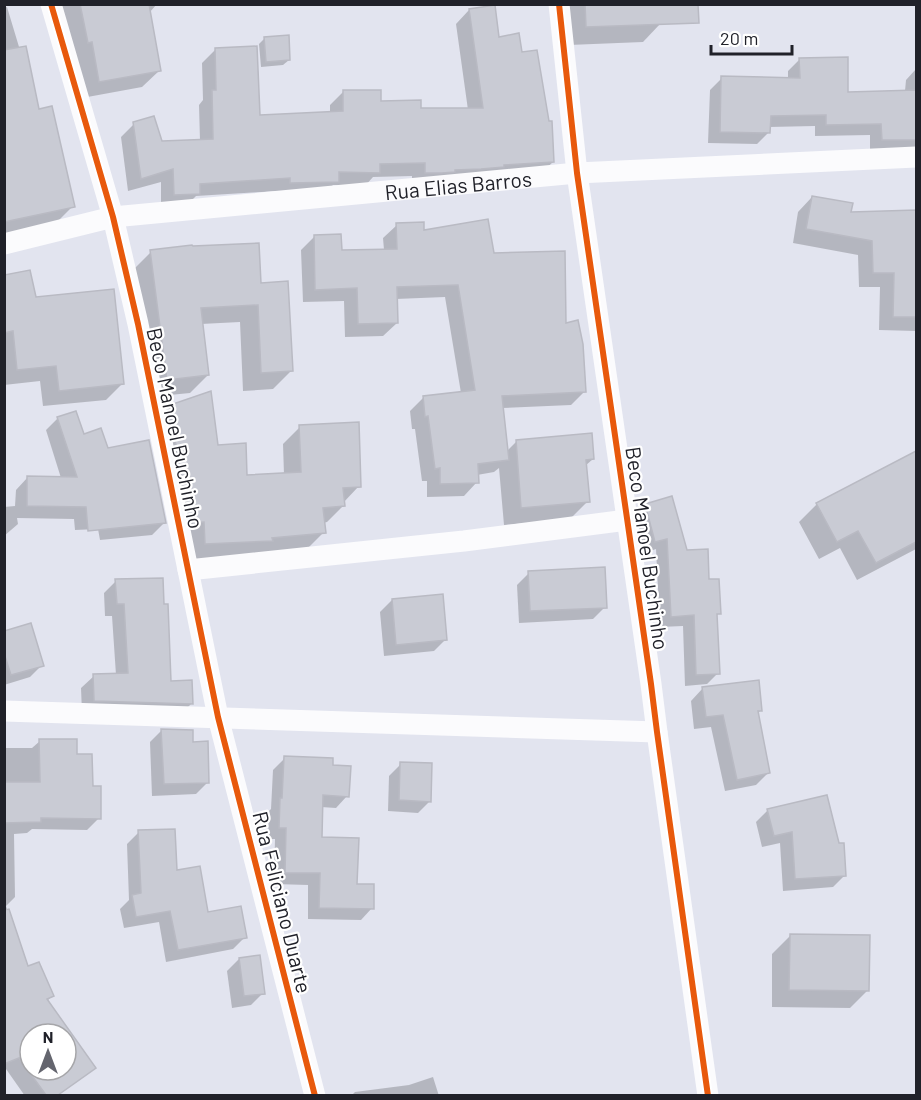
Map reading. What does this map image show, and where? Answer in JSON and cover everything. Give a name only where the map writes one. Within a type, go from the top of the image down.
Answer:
[{"type":"street","points":[[51,4],[113,217]]},
{"type":"street","name":"Beco Manoel Buchinho","points":[[559,4],[578,173],[708,1095]]},
{"type":"street","name":"Rua Elias Barros","points":[[4,244],[113,217],[578,173],[916,157]]},
{"type":"street","name":"Beco Manoel Buchinho","points":[[113,217],[138,324],[218,717]]},
{"type":"street","points":[[188,570],[464,541],[627,520]]},
{"type":"street","points":[[4,711],[657,732]]},
{"type":"street","name":"Rua Feliciano Duarte","points":[[218,717],[315,1095]]},
{"type":"building","points":[[80,4],[149,4],[161,71],[99,82],[92,42],[88,43]]},
{"type":"building","points":[[585,4],[698,4],[699,23],[586,27]]},
{"type":"building","points":[[495,5],[499,37],[519,33],[522,52],[537,50],[549,121],[552,121],[554,162],[504,165],[504,167],[442,173],[425,173],[425,163],[380,164],[380,173],[339,172],[339,182],[290,183],[290,178],[200,184],[200,194],[174,195],[173,169],[141,179],[133,122],[154,116],[162,141],[213,139],[212,90],[216,90],[215,48],[257,46],[260,115],[343,111],[343,90],[381,90],[381,101],[421,100],[421,108],[483,108],[469,9]]},
{"type":"building","points":[[289,35],[290,60],[266,62],[264,37]]},
{"type":"building","points":[[26,46],[39,109],[52,106],[75,207],[4,222],[4,50]]},
{"type":"building","points":[[848,57],[848,92],[916,90],[916,140],[882,140],[881,124],[826,125],[826,115],[771,116],[770,133],[720,132],[721,76],[800,78],[799,58]]},
{"type":"building","points":[[812,196],[853,203],[851,212],[916,210],[916,317],[893,317],[894,273],[873,273],[872,241],[806,229]]},
{"type":"building","points":[[488,219],[494,253],[565,251],[566,323],[578,320],[583,344],[586,392],[502,396],[509,460],[478,464],[479,483],[440,484],[440,468],[435,469],[423,396],[475,390],[458,285],[397,287],[398,323],[358,324],[357,288],[315,290],[314,235],[341,234],[342,250],[397,249],[396,223],[424,222],[424,230]]},
{"type":"building","points":[[259,243],[261,283],[288,281],[293,371],[261,373],[258,305],[201,308],[209,375],[167,380],[150,250],[192,245]]},
{"type":"building","points":[[30,270],[36,297],[114,289],[124,384],[59,391],[56,366],[17,370],[13,331],[4,333],[4,275]]},
{"type":"building","points":[[211,391],[218,445],[246,443],[247,475],[301,472],[299,425],[359,422],[361,487],[343,488],[345,506],[323,508],[326,533],[272,538],[273,541],[205,544],[204,522],[191,523],[170,405]]},
{"type":"building","points":[[76,411],[84,434],[101,428],[108,448],[149,440],[166,523],[88,531],[86,507],[27,506],[27,476],[77,477],[57,417]]},
{"type":"building","points":[[592,433],[594,459],[586,460],[590,502],[521,508],[516,440]]},
{"type":"building","points":[[916,451],[916,542],[876,563],[858,531],[837,542],[816,503]]},
{"type":"building","points":[[672,496],[687,550],[708,549],[709,579],[719,579],[721,614],[717,614],[720,674],[696,675],[694,615],[671,617],[667,539],[655,542],[645,504]]},
{"type":"building","points":[[605,567],[607,608],[530,611],[528,571]]},
{"type":"building","points":[[163,578],[164,604],[168,604],[171,681],[192,680],[193,704],[94,701],[93,674],[128,673],[124,604],[117,604],[115,579]]},
{"type":"building","points":[[443,594],[447,640],[396,645],[392,599]]},
{"type":"building","points":[[31,623],[44,666],[11,675],[4,653],[4,631]]},
{"type":"building","points":[[759,680],[762,711],[758,711],[770,773],[737,780],[723,715],[706,717],[702,687]]},
{"type":"building","points":[[161,729],[193,730],[193,742],[208,741],[209,783],[164,784]]},
{"type":"building","points":[[39,739],[77,739],[77,754],[92,754],[93,786],[101,786],[101,819],[41,818],[41,822],[4,823],[4,782],[40,782]]},
{"type":"building","points":[[284,756],[333,758],[333,765],[351,766],[349,797],[323,795],[322,837],[359,838],[357,884],[374,884],[374,909],[319,908],[320,873],[285,873],[286,828],[279,828]]},
{"type":"building","points":[[400,762],[432,763],[431,802],[399,800]]},
{"type":"building","points":[[827,795],[839,843],[844,843],[846,876],[795,879],[792,832],[774,836],[767,809]]},
{"type":"building","points":[[175,829],[177,870],[200,866],[208,912],[241,906],[247,938],[178,950],[170,911],[136,917],[132,895],[141,893],[138,830]]},
{"type":"building","points":[[9,909],[28,966],[39,962],[54,996],[47,999],[63,1022],[18,1022],[18,1058],[4,1064],[4,910]]},
{"type":"building","points":[[790,934],[870,935],[869,991],[789,990]]},
{"type":"building","points":[[260,955],[265,994],[244,996],[239,958]]},
{"type":"building","points":[[78,1043],[96,1068],[78,1081]]},
{"type":"building","points":[[37,1082],[76,1082],[58,1095],[46,1095]]},
{"type":"cycle path","points":[[51,4],[113,217],[138,324],[218,717],[315,1096]]},
{"type":"cycle path","points":[[559,4],[577,173],[708,1096]]}]
